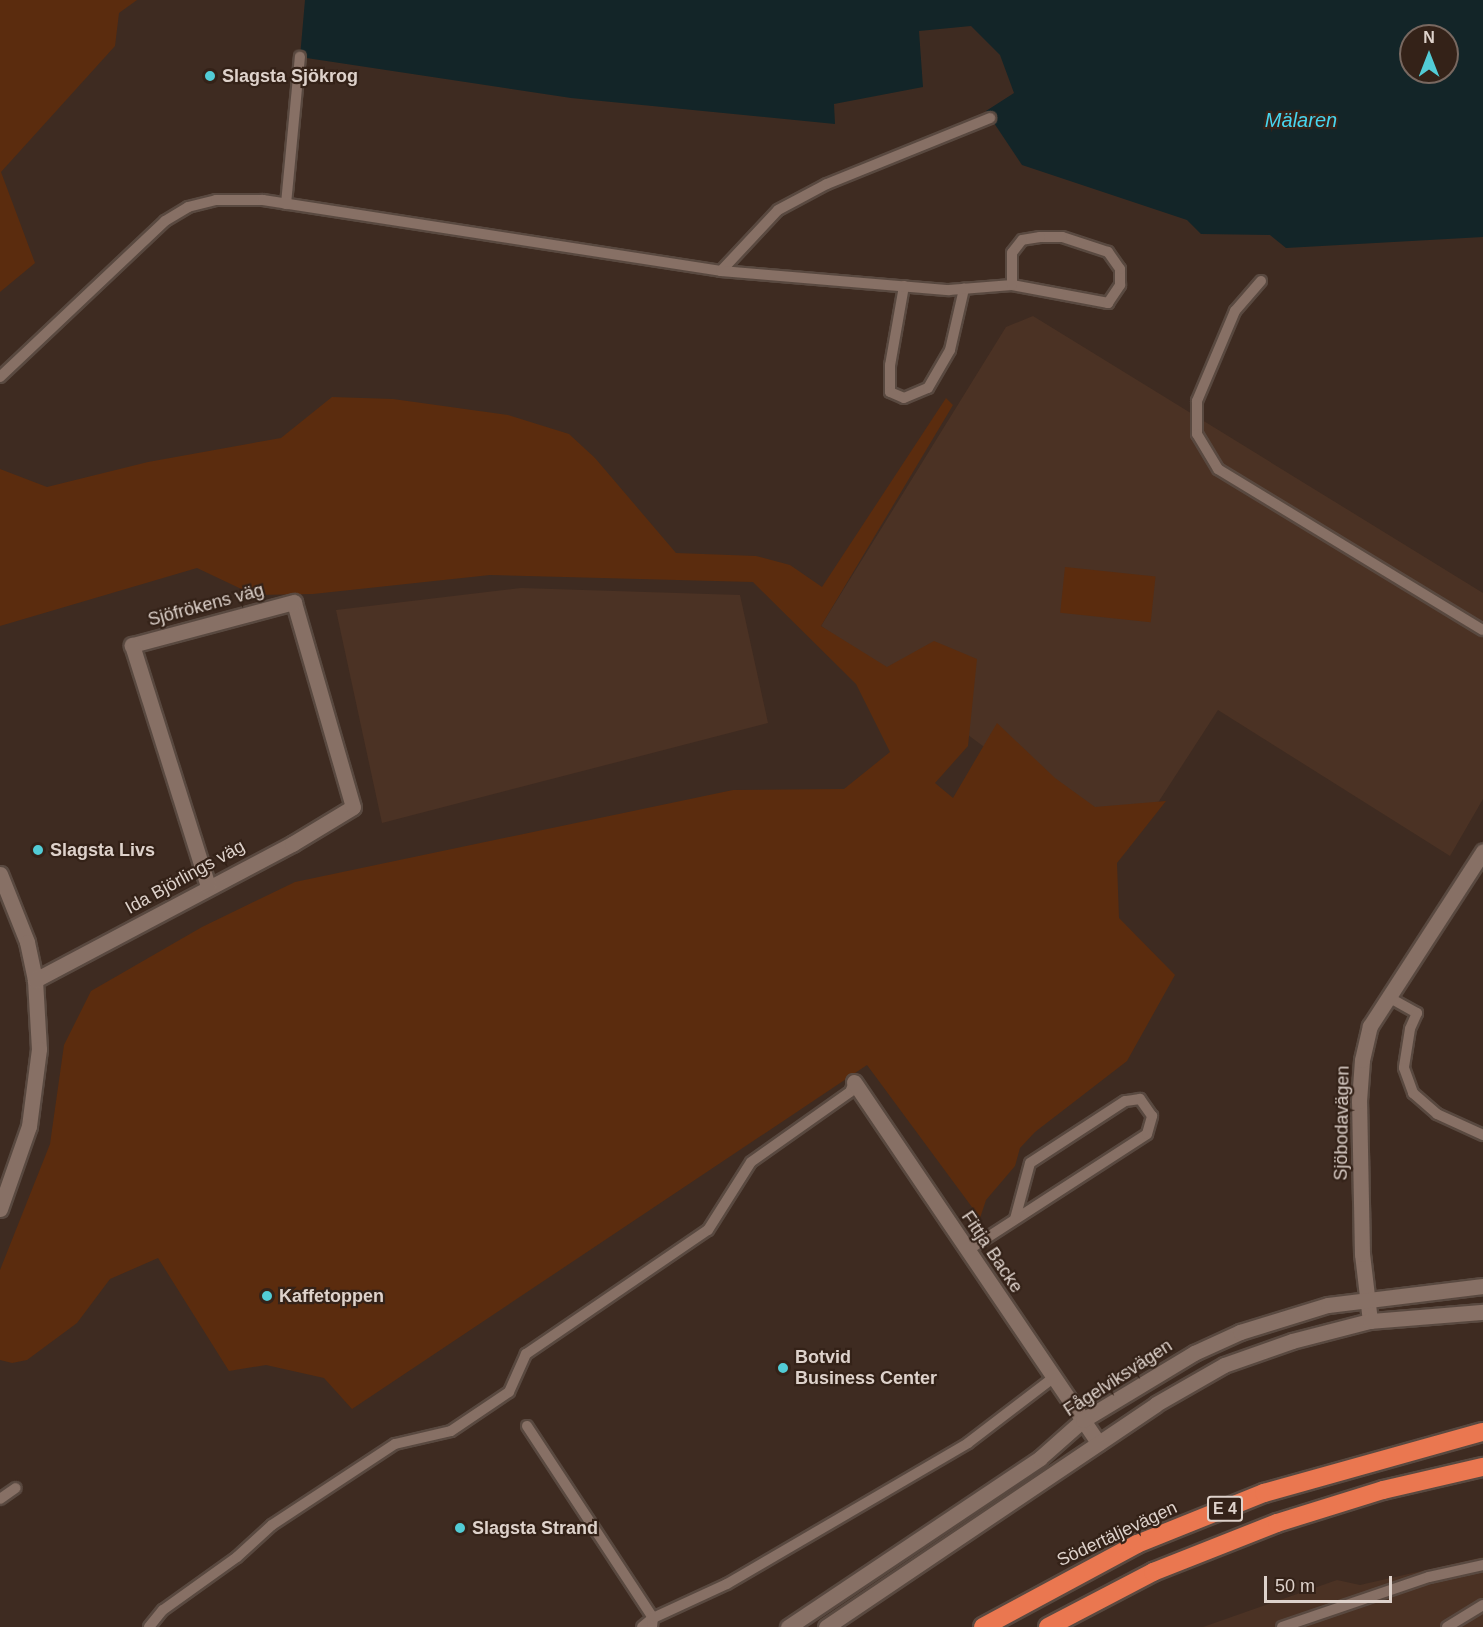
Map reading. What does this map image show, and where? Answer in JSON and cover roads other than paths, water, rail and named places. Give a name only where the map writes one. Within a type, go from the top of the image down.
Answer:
[{"type":"highway","name":"Södertäljevägen","points":[[983,1627],[1137,1544],[1264,1493],[1483,1432]]},
{"type":"highway","name":"E 4","points":[[1047,1627],[1153,1572],[1277,1523],[1383,1490],[1483,1467]]},
{"type":"street","name":"Sjöfrökens väg","points":[[208,886],[132,645],[294,602],[353,807]]},
{"type":"street","name":"Ida Björlings väg","points":[[35,980],[353,807]]},
{"type":"street","name":"Sjöbodavägen","points":[[1370,1321],[1362,1254],[1359,1101],[1362,1060],[1370,1026],[1483,851]]},
{"type":"street","points":[[0,874],[14,901],[35,980],[39,1049],[29,1126],[0,1209]]},
{"type":"street","name":"Fittja Backe","points":[[854,1082],[1098,1443]]},
{"type":"street","name":"Fågelviksvägen","points":[[789,1627],[1040,1458],[1083,1420],[1194,1353],[1240,1332],[1328,1305],[1367,1297],[1483,1286]]},
{"type":"street","points":[[826,1627],[1098,1443],[1224,1365],[1292,1341],[1370,1321],[1483,1312]]},
{"type":"lane","points":[[286,204],[300,57]]},
{"type":"lane","points":[[721,271],[778,210],[828,184],[990,118]]},
{"type":"lane","points":[[0,377],[165,221],[188,207],[216,200],[286,204],[721,271],[964,289],[1012,285],[1107,303],[1120,285],[1120,269],[1108,252],[1062,237],[1040,237],[1022,240],[1012,253],[1012,285]]},
{"type":"lane","points":[[1261,281],[1236,311],[1197,401],[1197,434],[1218,469],[1483,630]]},
{"type":"lane","points":[[904,286],[890,365],[890,392],[904,398],[927,388],[950,350],[964,289]]},
{"type":"lane","points":[[1390,998],[1417,1013],[1410,1029],[1404,1068],[1413,1093],[1437,1114],[1483,1135]]},
{"type":"lane","points":[[149,1627],[163,1610],[309,1500],[395,1444],[451,1431],[509,1392],[526,1354],[708,1230],[751,1162],[850,1092],[854,1082]]},
{"type":"lane","points":[[968,1250],[1147,1134],[1152,1116],[1140,1100],[1125,1101],[1030,1163],[1015,1219]]},
{"type":"lane","points":[[642,1627],[727,1584],[968,1443],[1053,1378]]},
{"type":"lane","points":[[528,1426],[653,1623]]},
{"type":"lane","points":[[0,1499],[16,1488]]},
{"type":"lane","points":[[1282,1627],[1429,1577],[1483,1565]]},
{"type":"lane","points":[[1447,1627],[1483,1605]]},
{"type":"water","name":"Mälaren","points":[[305,0],[1483,0],[1483,237],[1286,248],[1270,235],[1201,234],[1187,220],[1022,165],[986,111],[1014,93],[1000,55],[971,26],[919,31],[923,87],[834,104],[835,124],[571,98],[300,57]]},
{"type":"place","name":"Slagsta Sjökrog","points":[[210,76]]},
{"type":"place","name":"Slagsta Livs","points":[[38,850]]},
{"type":"place","name":"Kaffetoppen","points":[[267,1296]]},
{"type":"place","name":"Botvid Business Center","points":[[783,1368]]},
{"type":"place","name":"Slagsta Strand","points":[[460,1528]]}]
